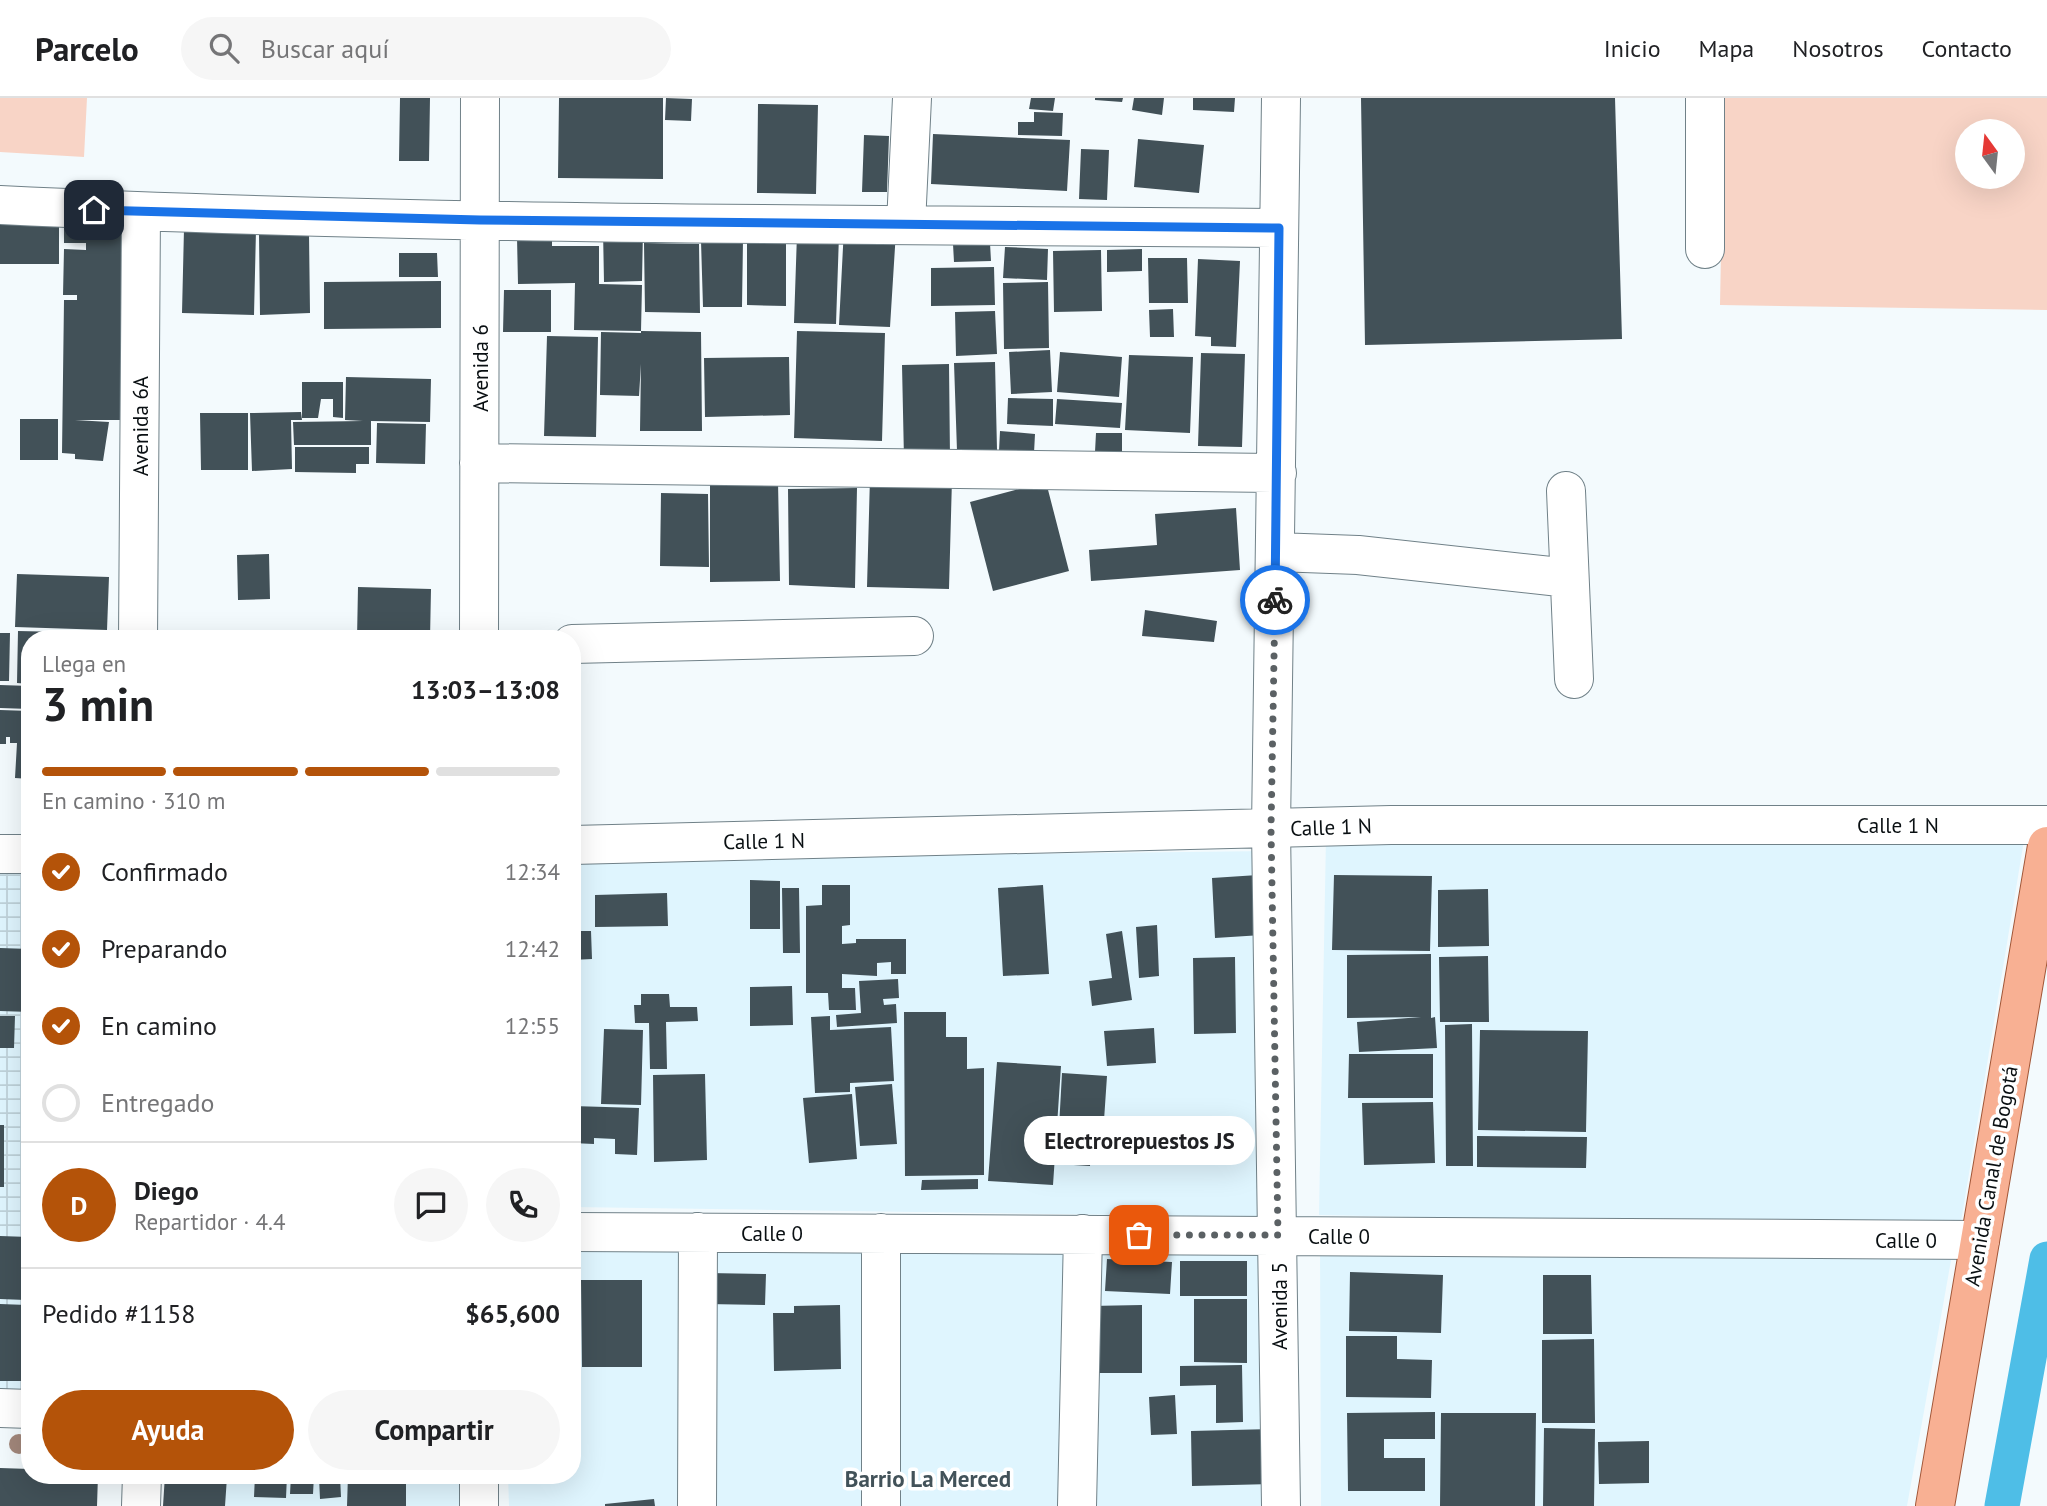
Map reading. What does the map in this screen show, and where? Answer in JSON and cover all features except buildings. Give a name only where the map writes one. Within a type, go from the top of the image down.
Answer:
[{"type":"main road","name":"Avenida Canal de Bogotá","points":[[1935,1506],[2047,846]]},
{"type":"street","name":"Avenida 6","points":[[479,630],[480,98]]},
{"type":"street","points":[[906,224],[912,98]]},
{"type":"street","name":"Avenida 5","points":[[1281,98],[1271,829],[1281,1506]]},
{"type":"street","points":[[1705,98],[1705,250]]},
{"type":"street","points":[[0,205],[141,212],[480,220],[1279,228]]},
{"type":"street","name":"Avenida 6A","points":[[138,630],[141,212]]},
{"type":"street","points":[[479,463],[1277,473]]},
{"type":"street","points":[[1566,491],[1574,679]]},
{"type":"street","points":[[1276,552],[1358,555],[1569,578]]},
{"type":"street","points":[[581,644],[914,636]]},
{"type":"street","name":"Calle 1 N","points":[[581,845],[1391,825],[2047,825]]},
{"type":"street","points":[[0,854],[21,854]]},
{"type":"street","name":"Calle 0","points":[[581,1232],[1980,1240]]},
{"type":"street","points":[[697,1506],[698,1232]]},
{"type":"street","points":[[881,1233],[881,1506]]},
{"type":"street","points":[[1077,1506],[1083,1234]]},
{"type":"street","points":[[0,1408],[21,1409]]},
{"type":"street","points":[[141,1506],[142,1484]]},
{"type":"street","points":[[479,1484],[479,1506]]},
{"type":"shaded area","points":[[0,98],[87,98],[84,157],[0,152]]},
{"type":"shaded area","points":[[1724,98],[2047,98],[2047,310],[1720,305]]},
{"type":"shaded area","points":[[2025,834],[1960,1228],[1319,1215],[1326,837]]},
{"type":"shaded area","points":[[1271,851],[1268,1217],[581,1207],[581,859]]},
{"type":"shaded area","points":[[0,865],[21,865],[21,1392],[0,1391]]},
{"type":"shaded area","points":[[1320,1242],[1952,1255],[1907,1506],[1321,1506]]},
{"type":"shaded area","points":[[581,1243],[1270,1245],[1274,1506],[509,1506],[508,1484],[581,1484]]},
{"type":"shaded area","points":[[171,1484],[469,1484],[469,1506],[171,1506]]},
{"type":"waterway","points":[[2002,1506],[2047,1259]]},
{"type":"way so far","points":[[1139,1235],[1278,1235],[1271,829],[1275,600]]},
{"type":"place","name":"Electrorepuestos JS","points":[[1139,1235]]},
{"type":"district","name":"Barrio La Merced","points":[[928,1478]]},
{"type":"route","points":[[94,210],[480,220],[1279,228],[1275,600]]}]
